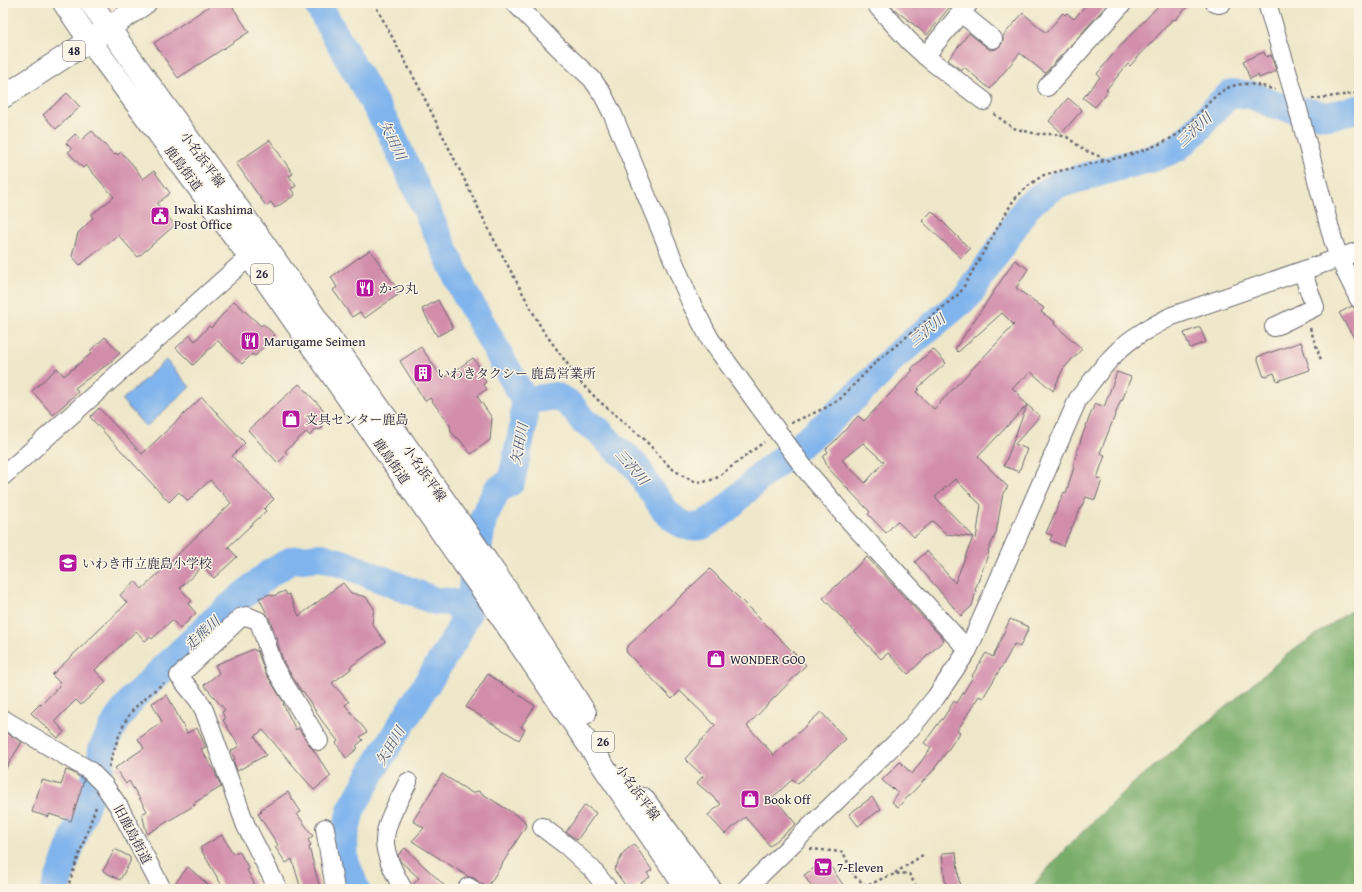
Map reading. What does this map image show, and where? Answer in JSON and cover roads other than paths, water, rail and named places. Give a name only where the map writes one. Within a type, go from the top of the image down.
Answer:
[{"type":"main road","name":"鹿島街道","points":[[64,3],[90,41],[257,250],[463,545]]},
{"type":"main road","name":"小名浜平線","points":[[91,3],[257,250]]},
{"type":"main road","name":"48","points":[[3,97],[90,41],[145,3]]},
{"type":"main road","name":"小名浜平線","points":[[463,545],[618,765],[710,889]]},
{"type":"main road","name":"小名浜平線","points":[[499,597],[687,889]]},
{"type":"street","points":[[515,3],[592,79],[603,95],[691,303],[704,329],[752,398],[805,469],[844,515],[968,650]]},
{"type":"street","points":[[876,3],[908,41],[925,56],[984,101]]},
{"type":"street","points":[[1047,87],[1123,3]]},
{"type":"street","points":[[1215,3],[1222,3]]},
{"type":"street","points":[[1267,3],[1295,98],[1333,240],[1339,258],[1359,299]]},
{"type":"street","points":[[925,56],[965,8],[993,39]]},
{"type":"street","points":[[3,476],[257,250]]},
{"type":"street","points":[[746,889],[910,729],[936,697],[968,650],[1078,399],[1100,370],[1118,351],[1144,330],[1172,316],[1359,251]]},
{"type":"street","points":[[1274,327],[1315,307],[1302,271]]},
{"type":"street","points":[[278,889],[246,826],[204,710],[199,701],[179,676],[240,618],[247,616],[259,621],[274,668],[320,741]]},
{"type":"street","name":"旧鹿島街道","points":[[3,719],[95,776],[107,789],[119,807],[162,889]]},
{"type":"street","points":[[403,889],[386,854],[385,841],[389,822],[408,782]]},
{"type":"street","points":[[542,827],[591,868],[608,889]]},
{"type":"street","points":[[325,828],[335,889]]},
{"type":"street","points":[[467,889],[468,887],[471,889]]},
{"type":"water","points":[[166,360],[190,387],[146,427],[122,400]]},
{"type":"waterway","name":"矢田川","points":[[317,3],[390,131],[464,292],[525,401],[523,427],[511,482],[497,490],[483,519],[468,612],[456,637],[376,765],[351,810],[344,839],[345,861],[356,889]]},
{"type":"waterway","name":"三沢川","points":[[525,401],[555,396],[567,402],[584,422],[597,429],[638,469],[667,513],[680,523],[690,527],[702,526],[722,513],[761,476],[826,424],[878,375],[893,358],[968,296],[1029,204],[1057,185],[1151,159],[1177,148],[1196,131],[1218,105],[1232,93],[1251,95],[1275,105],[1328,116],[1359,109]]},
{"type":"waterway","name":"走熊川","points":[[55,889],[101,763],[102,749],[117,720],[133,698],[212,622],[270,573],[292,560],[321,557],[344,564],[435,601],[450,602],[468,612]]},
{"type":"place","name":"Iwaki Kashima Post Office","points":[[160,216]]},
{"type":"place","name":"かつ丸","points":[[365,288]]},
{"type":"place","name":"Marugame Seimen","points":[[250,341]]},
{"type":"place","name":"いわきタクシー 鹿島営業所","points":[[423,373]]},
{"type":"place","name":"文具センター鹿島","points":[[291,419]]},
{"type":"place","name":"いわき市立鹿島小学校","points":[[68,563]]},
{"type":"place","name":"WONDER GOO","points":[[716,659]]},
{"type":"place","name":"Book Off","points":[[750,799]]},
{"type":"place","name":"7-Eleven","points":[[823,867]]}]
